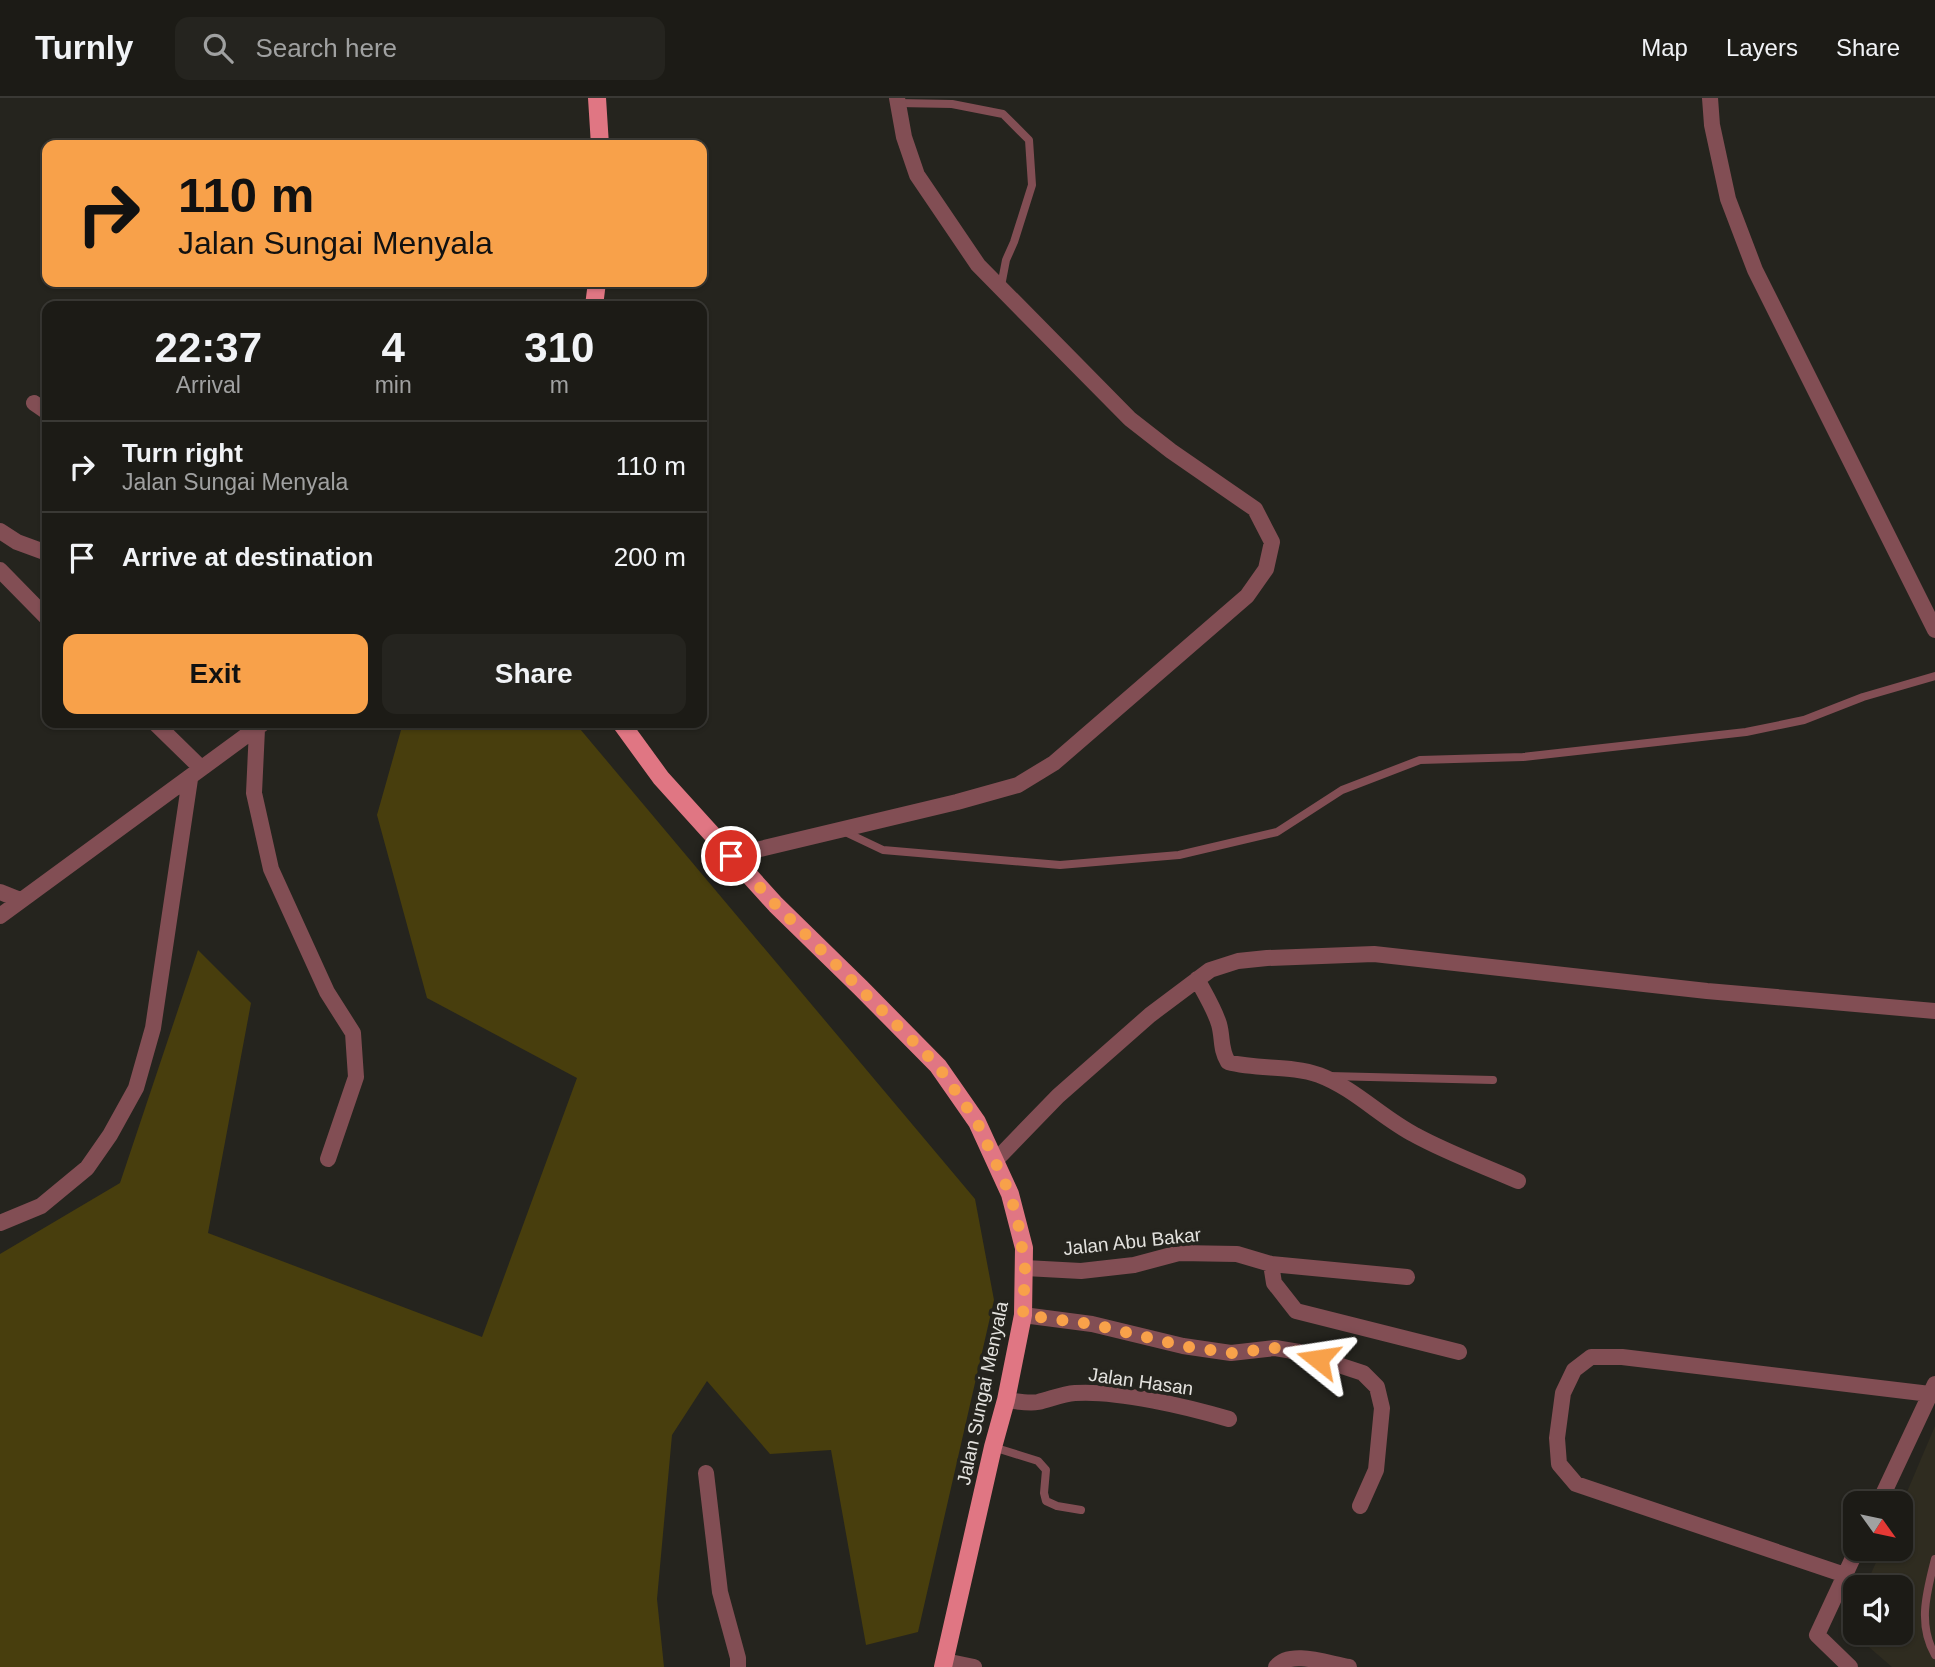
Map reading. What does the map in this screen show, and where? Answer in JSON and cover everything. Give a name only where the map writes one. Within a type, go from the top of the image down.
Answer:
[{"type":"main road","points":[[597,98],[600,140]]},
{"type":"main road","name":"Jalan Sungai Menyala","points":[[625,728],[661,778],[776,905],[938,1066],[977,1122],[1010,1194],[1018,1222],[1025,1268],[1023,1315],[1006,1400],[944,1664]]},
{"type":"street","points":[[1710,98],[1712,125],[1728,199],[1755,270],[1935,630]]},
{"type":"street","points":[[731,856],[1018,785],[1054,763],[1247,596],[1266,569],[1272,542],[1255,509],[1130,419],[978,265],[917,175],[904,136],[897,101]]},
{"type":"street","points":[[0,531],[17,542],[42,551]]},
{"type":"street","points":[[0,570],[42,613]]},
{"type":"street","points":[[0,1223],[41,1206],[87,1168],[110,1135],[136,1088],[153,1028],[195,774],[159,728]]},
{"type":"street","points":[[0,916],[257,728]]},
{"type":"street","points":[[260,728],[254,793],[271,869],[327,992],[353,1033],[356,1077],[328,1159]]},
{"type":"street","points":[[0,892],[20,900]]},
{"type":"street","points":[[996,1160],[1058,1096],[1150,1015],[1210,970],[1238,961],[1374,954],[1707,991],[1935,1011]]},
{"type":"street","points":[[1197,979],[1212,1005],[1220,1028],[1221,1051],[1228,1062],[1263,1068],[1292,1069],[1319,1075],[1414,1135],[1518,1181]]},
{"type":"street","name":"Jalan Abu Bakar","points":[[1025,1268],[1080,1271],[1134,1265],[1179,1253],[1237,1254],[1271,1264],[1407,1278]]},
{"type":"street","points":[[1271,1264],[1274,1283],[1296,1311],[1459,1352]]},
{"type":"street","points":[[1023,1315],[1092,1324],[1183,1346],[1231,1353],[1275,1348],[1299,1352],[1363,1373],[1377,1387],[1382,1408],[1376,1470],[1360,1506]]},
{"type":"street","points":[[1851,1561],[1845,1575],[1576,1484],[1559,1464],[1559,1426],[1563,1393],[1568,1381],[1574,1370],[1591,1357],[1622,1357],[1933,1389],[1885,1491]]},
{"type":"street","name":"Jalan Hasan","points":[[1006,1400],[1037,1402],[1052,1396],[1096,1393],[1201,1410],[1229,1419]]},
{"type":"street","points":[[706,1473],[720,1592],[738,1658],[738,1667]]},
{"type":"street","points":[[1843,1579],[1816,1635],[1850,1667]]},
{"type":"street","points":[[1276,1667],[1288,1658],[1349,1667]]},
{"type":"street","points":[[944,1664],[974,1667]]},
{"type":"lane","points":[[897,101],[952,104],[1003,114],[1029,140],[1032,184],[1006,260],[1000,287]]},
{"type":"lane","points":[[840,830],[883,850],[1060,865],[1180,855],[1277,832],[1342,790],[1420,760],[1523,757],[1746,732],[1804,720],[1863,697],[1935,676]]},
{"type":"lane","points":[[1319,1075],[1493,1080]]},
{"type":"lane","points":[[993,1447],[1038,1461],[1046,1470],[1046,1501],[1057,1506],[1081,1510]]},
{"type":"lane","points":[[1935,1559],[1925,1601],[1925,1624],[1935,1655]]},
{"type":"shaded area","points":[[402,728],[579,728],[975,1199],[994,1300],[918,1632],[866,1645],[831,1450],[770,1454],[707,1381],[672,1435],[657,1599],[664,1667],[0,1667],[0,1254],[120,1183],[198,950],[251,1003],[208,1233],[482,1337],[577,1078],[427,998],[377,815]]},
{"type":"shaded area","points":[[1935,1426],[1935,1667],[1892,1667],[1867,1645],[1913,1645],[1913,1575],[1870,1575],[1877,1561],[1913,1561],[1913,1491],[1907,1491]]},
{"type":"route","points":[[731,856],[776,905],[938,1066],[977,1122],[1010,1194],[1018,1222],[1024,1248],[1023,1315],[1092,1324],[1183,1346],[1231,1353],[1275,1348],[1318,1359]]}]
